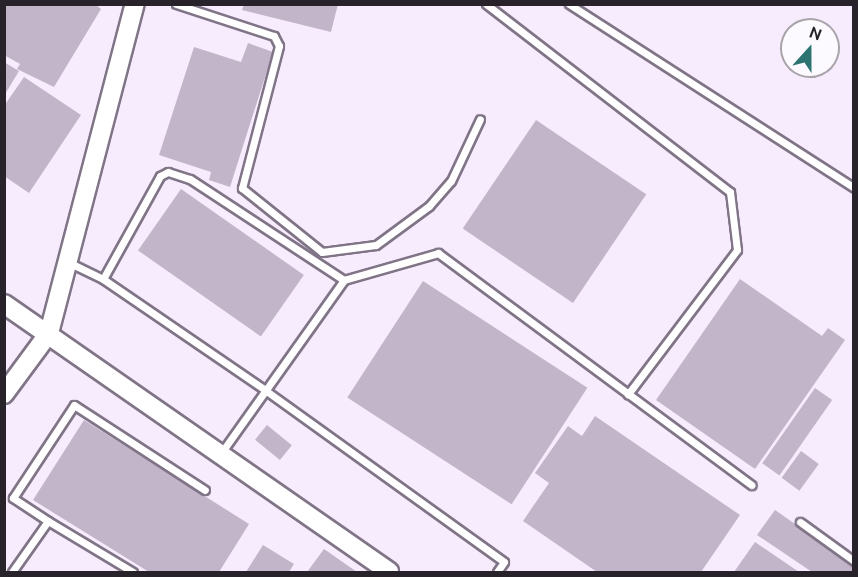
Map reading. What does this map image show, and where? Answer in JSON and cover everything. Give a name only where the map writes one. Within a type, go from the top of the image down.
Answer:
[{"type":"street","points":[[4,394],[49,333],[135,4]]},
{"type":"street","points":[[4,304],[49,333],[389,573]]},
{"type":"lane","points":[[177,4],[274,36],[279,46],[242,188],[322,252],[376,244],[429,206],[451,181],[480,119]]},
{"type":"lane","points":[[486,4],[730,192],[737,250],[628,394]]},
{"type":"lane","points":[[569,4],[854,189]]},
{"type":"lane","points":[[104,279],[160,176],[168,172],[190,179],[344,280]]},
{"type":"lane","points":[[220,454],[344,280],[438,253],[752,485]]},
{"type":"lane","points":[[68,262],[104,279],[265,390],[504,562],[497,573]]},
{"type":"lane","points":[[133,573],[13,498],[74,405],[205,490]]},
{"type":"lane","points":[[12,573],[48,521]]},
{"type":"lane","points":[[800,522],[854,561]]},
{"type":"shaded area","points":[[5,5],[853,5],[853,572],[5,572]]},
{"type":"building","points":[[4,4],[95,4],[101,9],[54,87],[17,69],[20,64],[4,55]]},
{"type":"building","points":[[244,4],[338,4],[331,32],[242,10]]},
{"type":"building","points":[[248,43],[273,52],[230,187],[209,180],[211,172],[159,155],[194,47],[241,62]]},
{"type":"building","points":[[4,62],[19,71],[4,96]]},
{"type":"building","points":[[24,77],[81,115],[29,193],[4,176],[4,106]]},
{"type":"building","points":[[536,120],[646,194],[573,303],[463,229]]},
{"type":"building","points":[[181,189],[304,275],[261,336],[138,250]]},
{"type":"building","points":[[740,279],[822,336],[828,328],[845,340],[755,469],[656,400]]},
{"type":"building","points":[[423,281],[587,388],[512,504],[347,398]]},
{"type":"building","points":[[815,388],[832,400],[779,475],[762,463]]},
{"type":"building","points":[[595,416],[740,515],[701,572],[597,572],[523,521],[549,483],[535,473],[568,426],[582,436]]},
{"type":"building","points":[[84,420],[249,524],[219,572],[149,572],[33,500]]},
{"type":"building","points":[[267,425],[292,445],[280,460],[255,440]]},
{"type":"building","points":[[801,451],[819,464],[799,491],[782,478]]},
{"type":"building","points":[[775,510],[854,565],[854,572],[812,572],[757,535]]},
{"type":"building","points":[[755,542],[799,572],[734,572]]},
{"type":"building","points":[[263,545],[294,564],[289,572],[246,572]]},
{"type":"building","points":[[324,549],[357,572],[307,572]]}]
